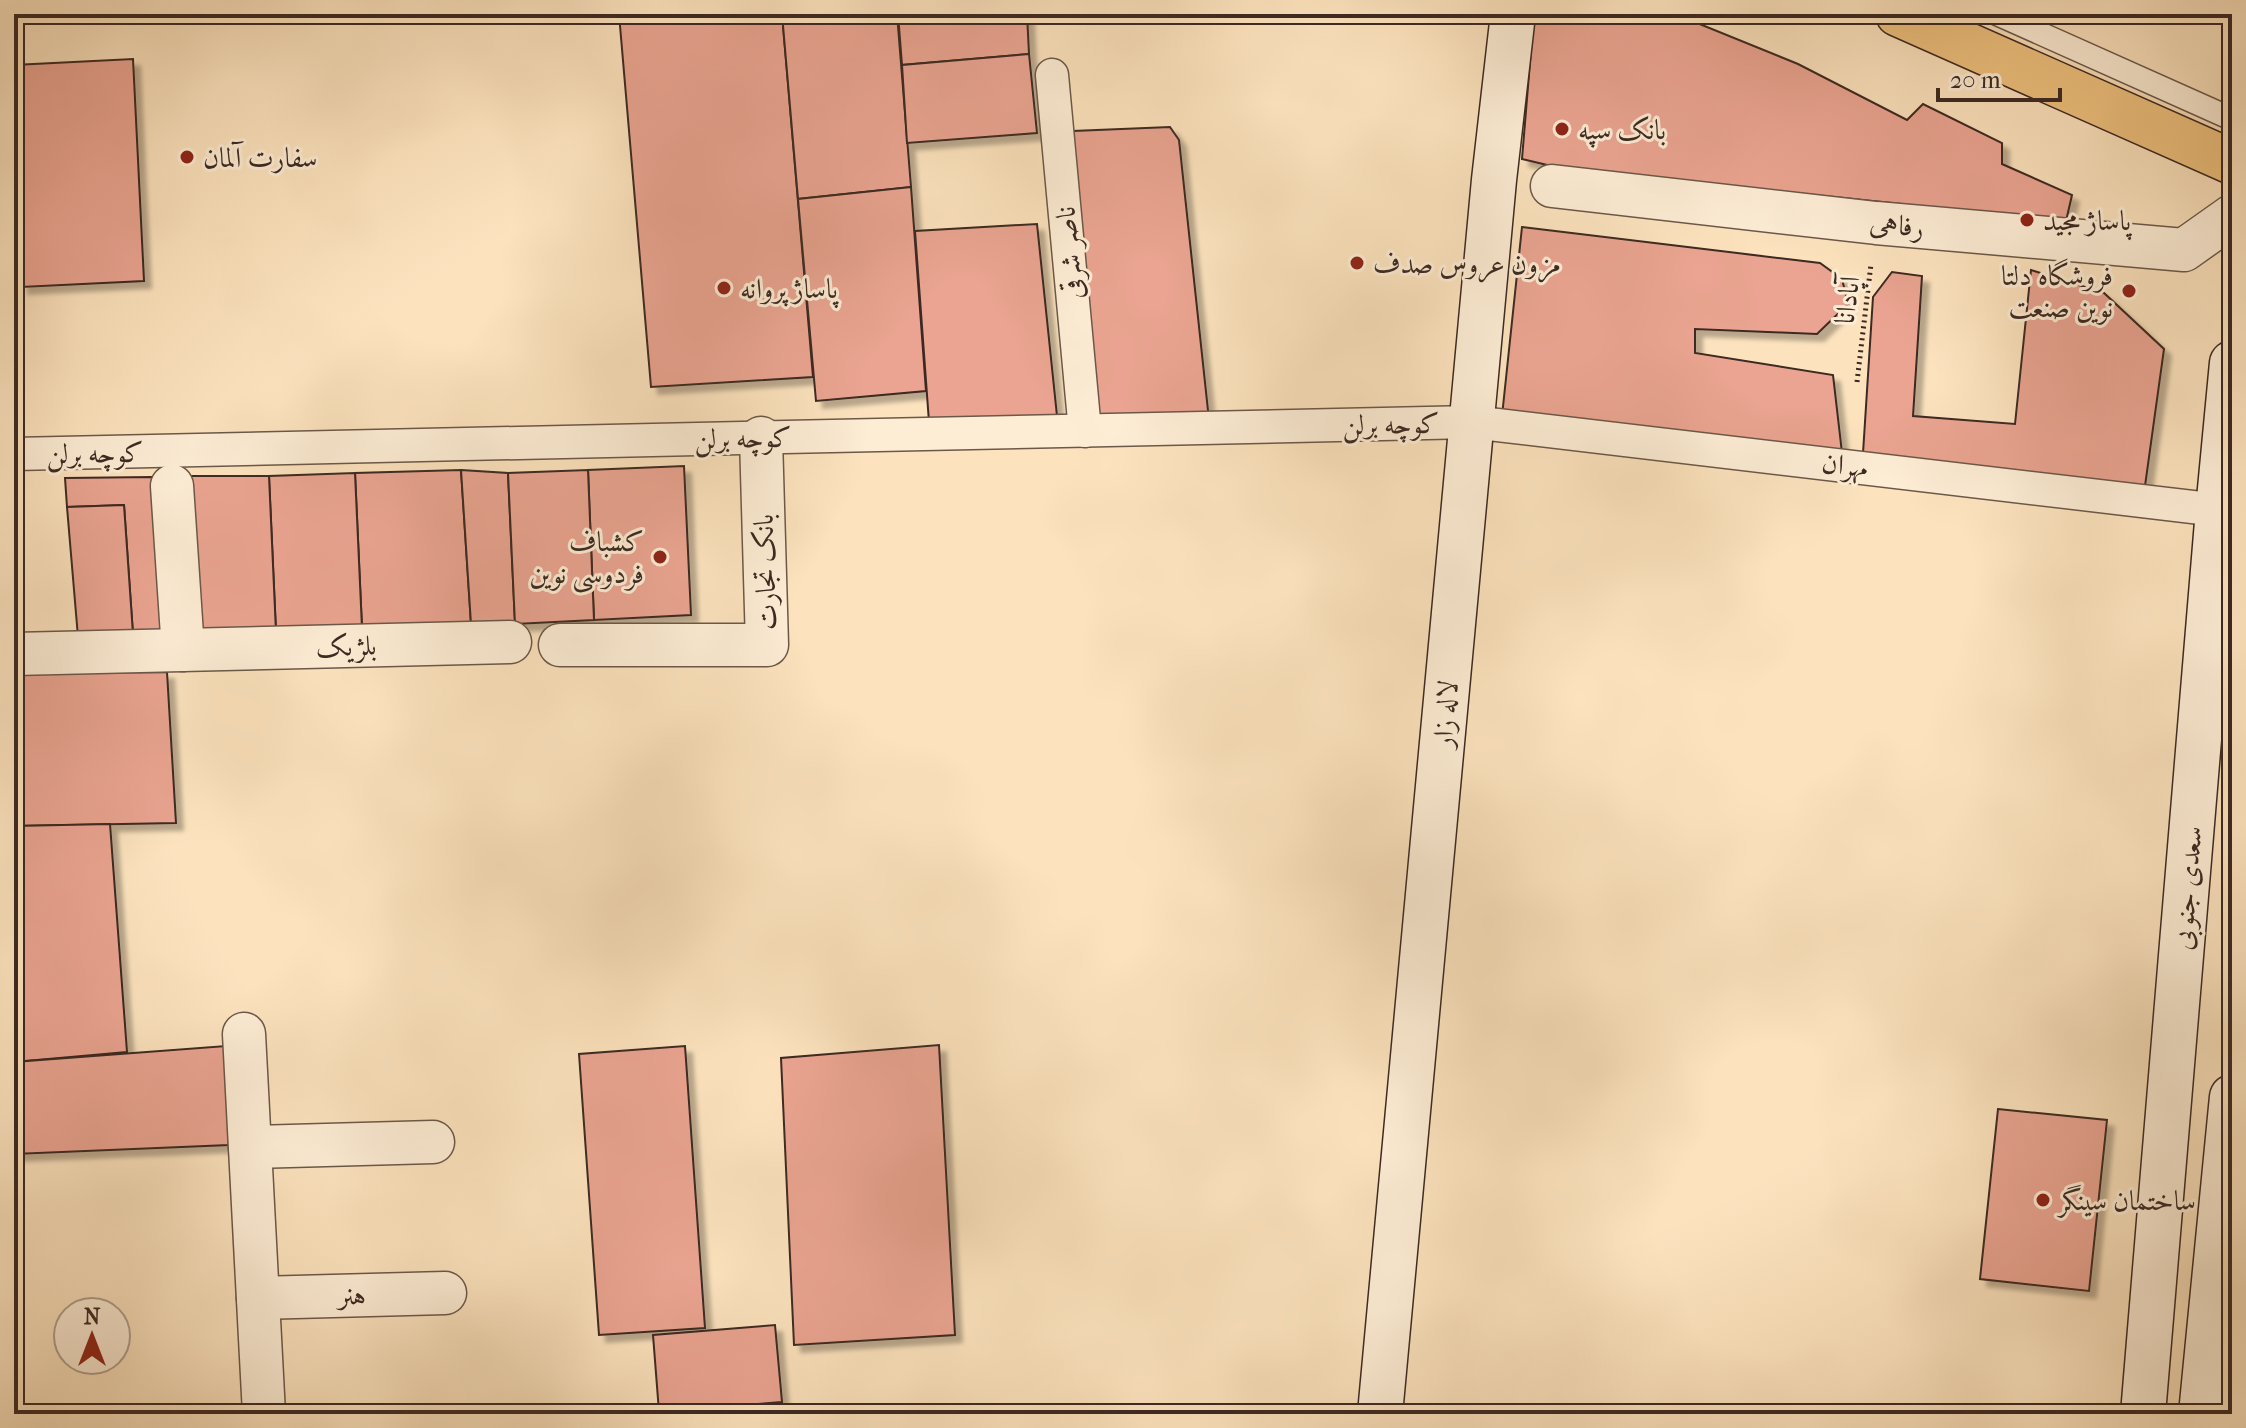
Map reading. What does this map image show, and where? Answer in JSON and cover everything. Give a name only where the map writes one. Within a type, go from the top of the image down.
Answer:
[{"type":"main road","name":"لاله زار","points":[[1380,1414],[1494,180],[1513,14]]},
{"type":"main road","points":[[1898,14],[1942,24],[2232,162]]},
{"type":"main road","name":"سعدی جنوبی","points":[[2143,1414],[2218,510],[2228,454],[2232,363]]},
{"type":"main road","points":[[2201,1414],[2232,1097]]},
{"type":"street","name":"ناصر شرقی","points":[[1052,75],[1085,431]]},
{"type":"street","name":"رفاهی","points":[[1552,186],[1876,223],[2184,250],[2232,216]]},
{"type":"street","name":"کوچه برلن","points":[[14,454],[1472,422]]},
{"type":"street","name":"مهران","points":[[1472,422],[2218,510]]},
{"type":"street","name":"بانک تجارت","points":[[560,645],[767,645],[761,438]]},
{"type":"street","points":[[172,486],[183,650]]},
{"type":"street","name":"بلژیک","points":[[14,654],[183,650],[227,661],[510,642]]},
{"type":"street","points":[[244,1034],[264,1414]]},
{"type":"street","points":[[250,1147],[433,1142]]},
{"type":"street","name":"هنر","points":[[258,1298],[445,1293]]},
{"type":"lane","points":[[1997,14],[2232,119]]},
{"type":"lane","points":[[2218,1414],[2232,1256]]},
{"type":"path","name":"آپادانا","points":[[1857,382],[1876,223]]},
{"type":"building","name":"پاساژ پروانه","points":[[619,14],[782,14],[813,377],[651,387]]},
{"type":"building","points":[[782,14],[897,14],[911,187],[798,199]]},
{"type":"building","points":[[898,14],[1027,14],[1029,54],[902,65]]},
{"type":"building","points":[[1534,14],[1675,14],[1798,64],[1907,120],[1923,104],[2002,143],[2002,164],[2072,195],[2066,221],[1564,169],[1522,159]]},
{"type":"building","points":[[1029,54],[1037,133],[907,143],[902,65]]},
{"type":"building","points":[[133,59],[144,281],[21,287],[14,146],[14,65]]},
{"type":"building","points":[[1170,127],[1179,140],[1209,420],[1094,423],[1073,131]]},
{"type":"building","points":[[911,187],[926,391],[816,401],[798,199]]},
{"type":"building","points":[[1037,224],[1057,416],[929,422],[915,231]]},
{"type":"building","points":[[1522,227],[1820,263],[1842,279],[1848,304],[1817,334],[1695,329],[1695,353],[1833,375],[1842,453],[1502,416]]},
{"type":"building","points":[[2031,270],[2104,293],[2164,349],[2145,486],[1863,453],[1873,297],[1892,272],[1922,276],[1913,416],[2015,424]]},
{"type":"building","points":[[684,466],[691,615],[594,620],[588,470]]},
{"type":"building","points":[[461,470],[471,624],[362,628],[355,473]]},
{"type":"building","points":[[461,470],[508,473],[515,624],[471,624]]},
{"type":"building","points":[[588,470],[594,620],[515,624],[508,473]]},
{"type":"building","points":[[355,473],[362,628],[276,632],[269,476]]},
{"type":"building","points":[[185,476],[269,476],[276,632],[197,634]]},
{"type":"building","points":[[152,477],[161,633],[133,634],[124,505],[67,507],[65,478]]},
{"type":"building","points":[[124,505],[133,634],[78,637],[67,507]]},
{"type":"building","points":[[167,672],[176,823],[14,826],[14,673]]},
{"type":"building","points":[[110,824],[127,1052],[14,1062],[14,826]]},
{"type":"building","points":[[939,1045],[955,1335],[794,1345],[781,1058]]},
{"type":"building","points":[[226,1046],[229,1145],[14,1154],[14,1062]]},
{"type":"building","points":[[685,1046],[705,1328],[599,1335],[579,1054]]},
{"type":"building","name":"ساختمان سینگر","points":[[1998,1109],[2107,1120],[2089,1291],[1980,1279]]},
{"type":"building","points":[[775,1325],[782,1402],[659,1412],[653,1335]]},
{"type":"place","name":"بانک سپه","points":[[1562,129]]},
{"type":"place","name":"سفارت آلمان","points":[[187,157]]},
{"type":"place","name":"پاساژ مجید","points":[[2027,220]]},
{"type":"place","name":"مزون عروس صدف","points":[[1357,263]]},
{"type":"place","name":"پاساژ پروانه","points":[[724,288]]},
{"type":"place","name":"فروشگاه دلتا نوین صنعت","points":[[2129,291]]},
{"type":"place","name":"کشباف فردوسی نوین","points":[[660,557]]},
{"type":"place","name":"ساختمان سینگر","points":[[2043,1200]]}]
